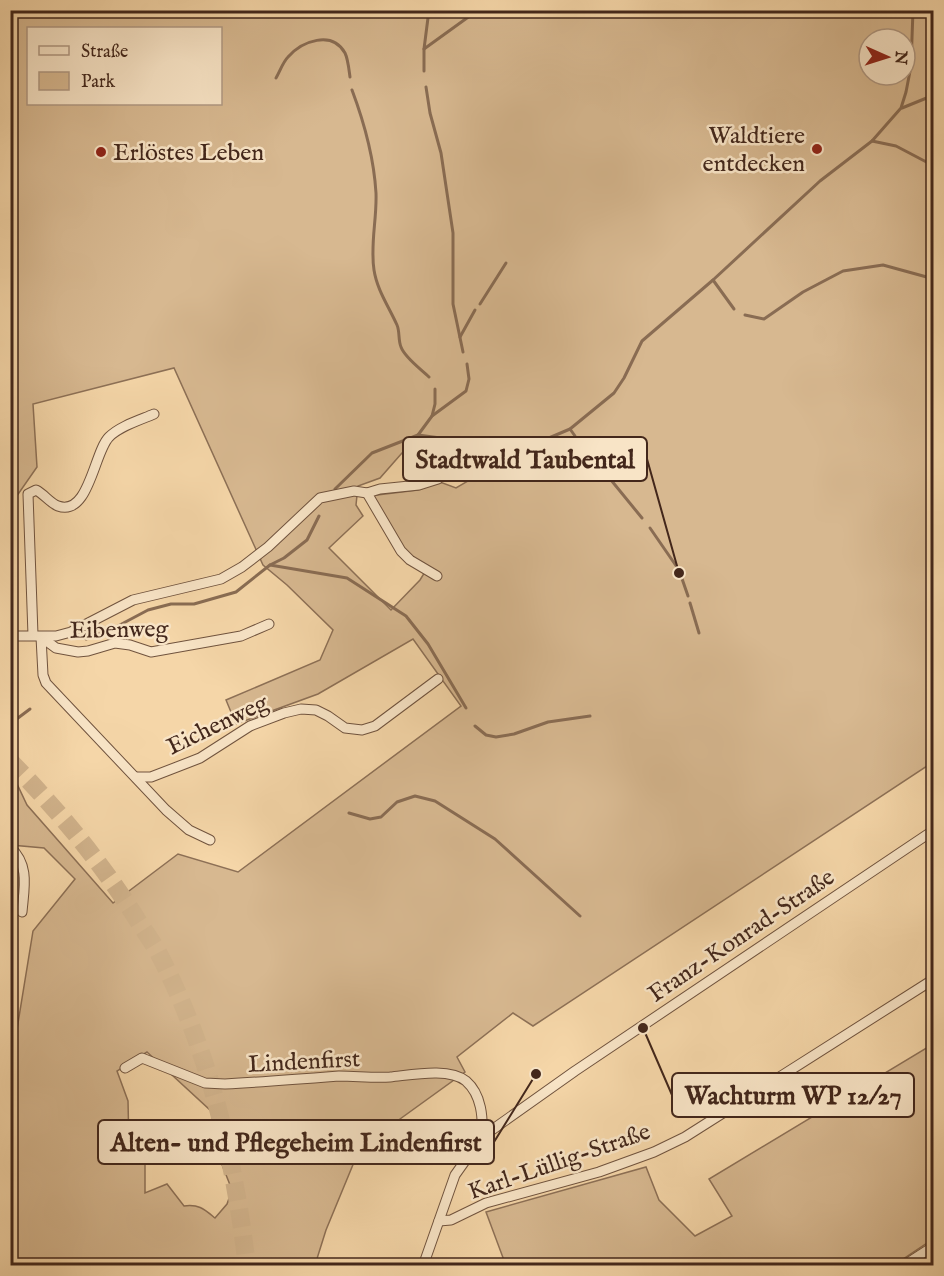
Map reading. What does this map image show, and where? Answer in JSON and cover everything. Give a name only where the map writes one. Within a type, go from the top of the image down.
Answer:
[{"type":"street","points":[[154,414],[108,438],[102,447],[86,491],[71,506],[64,508],[55,505],[36,490],[28,494],[37,636],[46,683],[166,810],[189,830],[210,840]]},
{"type":"street","points":[[10,636],[71,632],[133,600],[212,582],[232,574],[268,547],[320,498],[354,491],[367,493],[438,480]]},
{"type":"street","points":[[367,493],[401,551],[410,560],[437,576]]},
{"type":"street","name":"Eibenweg","points":[[37,636],[56,648],[78,652],[115,643],[151,652],[242,636],[269,624]]},
{"type":"street","name":"Eichenweg","points":[[136,777],[151,777],[200,758],[250,726],[284,712],[301,709],[316,710],[345,728],[362,730],[375,726],[438,679]]},
{"type":"street","name":"Franz-Konrad-Straße","points":[[423,1266],[455,1175],[482,1137],[575,1071],[933,830]]},
{"type":"street","points":[[10,847],[19,855],[25,876],[22,912]]},
{"type":"street","name":"Karl-Lüllig-Straße","points":[[439,1221],[451,1220],[486,1203],[599,1172],[654,1152],[695,1131],[933,979]]},
{"type":"street","name":"Lindenfirst","points":[[125,1068],[142,1058],[205,1083],[225,1084],[342,1076],[392,1077],[424,1073],[456,1075],[469,1084],[477,1098],[483,1115],[482,1137]]},
{"type":"street","points":[[903,1266],[933,1246]]},
{"type":"green space","points":[[11,11],[933,11],[933,762],[533,1026],[513,1013],[457,1057],[465,1072],[382,1132],[357,1155],[326,1230],[315,1265],[11,1265],[11,1066],[33,931],[75,879],[44,848],[11,845],[10,769],[27,805],[113,903],[178,854],[238,872],[461,706],[413,639],[318,694],[236,724],[226,700],[320,660],[333,630],[263,565],[174,368],[33,404],[37,467],[14,500],[14,516],[11,517]],"holes":[[[427,450],[453,454],[472,464],[475,477],[456,488],[440,482],[418,490],[369,496],[402,550],[428,567],[420,580],[391,610],[329,548],[363,516],[356,505],[358,486],[380,478],[402,453]],[[147,1052],[211,1111],[219,1157],[232,1190],[227,1204],[215,1218],[201,1208],[184,1206],[167,1184],[145,1193],[145,1157],[129,1148],[128,1101],[117,1071]]]},
{"type":"green space","points":[[933,1044],[933,1239],[894,1265],[503,1265],[505,1263],[486,1212],[646,1167],[659,1200],[695,1236],[732,1216],[709,1179]]},
{"type":"waterway","points":[[424,71],[429,10]]},
{"type":"waterway","points":[[424,49],[478,10]]},
{"type":"waterway","points":[[335,489],[372,453],[418,435],[523,449],[570,429],[614,393],[642,341],[713,280],[820,181],[872,141],[901,108],[911,66],[913,10]]},
{"type":"waterway","points":[[276,78],[285,61],[294,51],[317,40],[333,42],[339,46],[348,61],[350,77]]},
{"type":"waterway","points":[[426,87],[430,113],[441,153],[453,233],[453,304],[463,352]]},
{"type":"waterway","points":[[352,90],[368,141],[375,180],[373,261],[376,277],[380,291],[397,325],[403,351],[429,377]]},
{"type":"waterway","points":[[902,108],[934,95]]},
{"type":"waterway","points":[[872,141],[896,146],[934,166]]},
{"type":"waterway","points":[[480,304],[506,263]]},
{"type":"waterway","points":[[745,315],[764,319],[803,292],[843,271],[883,265],[934,279]]},
{"type":"waterway","points":[[713,280],[734,309]]},
{"type":"waterway","points":[[460,337],[475,310]]},
{"type":"waterway","points":[[418,435],[432,416],[466,391],[469,379],[467,364]]},
{"type":"waterway","points":[[432,416],[435,389]]},
{"type":"waterway","points":[[570,429],[575,436]]},
{"type":"waterway","points":[[580,442],[642,518]]},
{"type":"waterway","points":[[78,634],[86,639],[116,627],[148,610],[171,604],[194,604],[236,592],[307,540],[319,516]]},
{"type":"waterway","points":[[650,528],[679,570],[688,596]]},
{"type":"waterway","points":[[270,565],[347,578],[406,616],[428,644],[466,708]]},
{"type":"waterway","points":[[690,603],[699,633]]},
{"type":"waterway","points":[[10,724],[30,709]]},
{"type":"waterway","points":[[475,726],[486,735],[496,737],[514,734],[548,722],[590,716]]},
{"type":"waterway","points":[[349,813],[370,819],[381,817],[397,802],[415,796],[435,801],[495,839],[580,916]]},
{"type":"tunnel","points":[[10,761],[62,818],[110,878],[155,947],[178,993],[206,1068],[227,1146],[247,1266]]},
{"type":"place","name":"Waldtiere entdecken","points":[[817,149]]},
{"type":"place","name":"Erlöstes Leben","points":[[101,152]]},
{"type":"place","name":"Stadtwald Taubental","points":[[679,573]]},
{"type":"place","name":"Wachturm WP 12/27","points":[[643,1028]]},
{"type":"place","name":"Alten- und Pflegeheim Lindenfirst","points":[[536,1074]]}]
